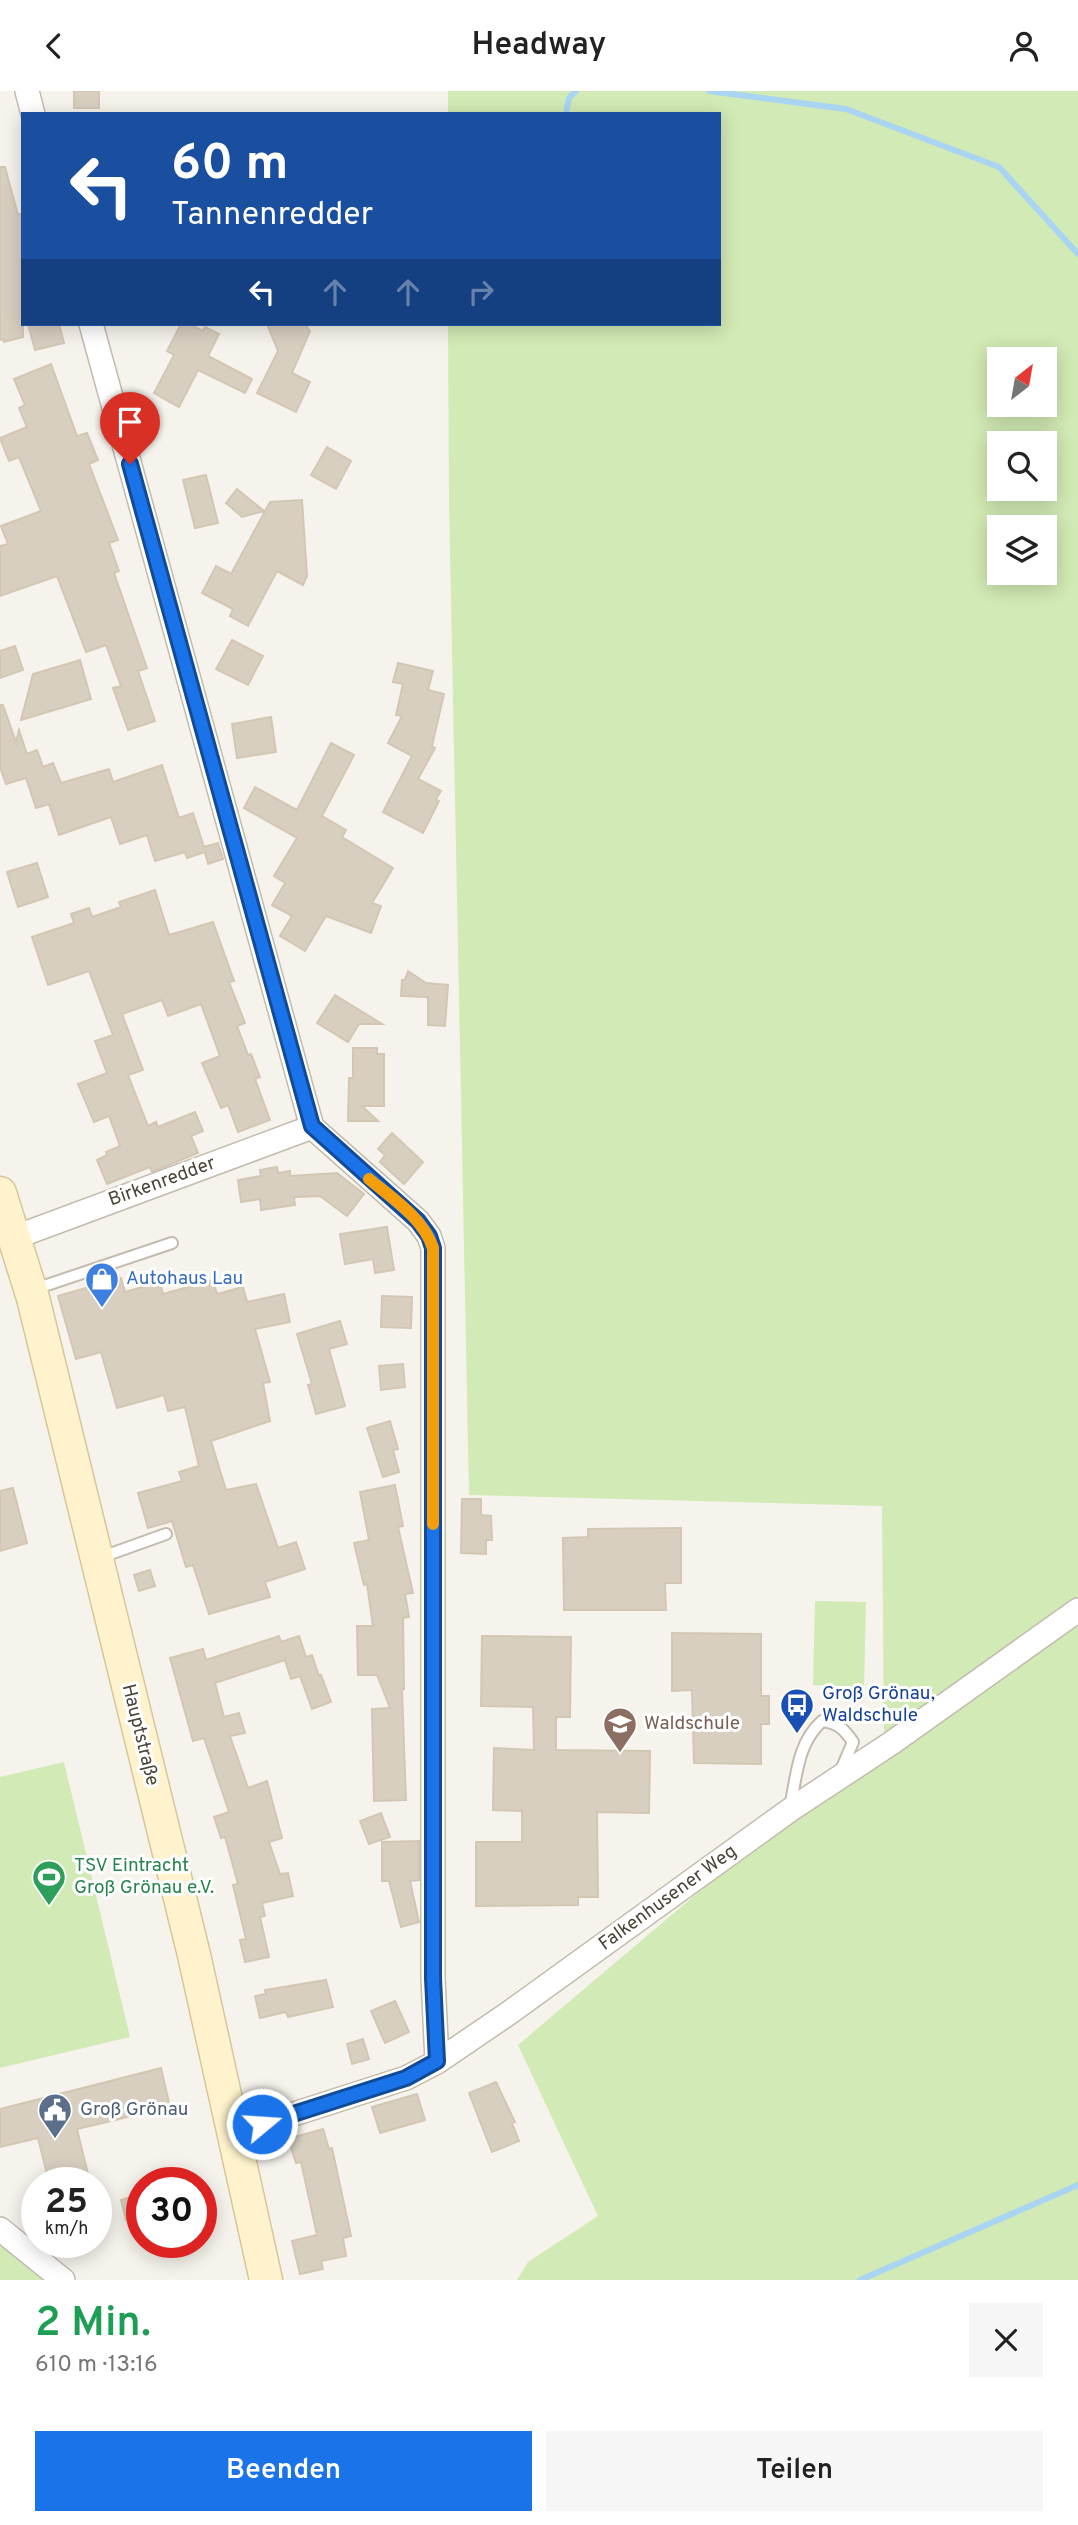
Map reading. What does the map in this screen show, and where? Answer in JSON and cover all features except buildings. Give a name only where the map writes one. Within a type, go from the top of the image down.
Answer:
[{"type":"main road","name":"Hauptstraße","points":[[5,1217],[30,1290],[194,1955],[266,2280]]},
{"type":"street","points":[[27,91],[32,112]]},
{"type":"street","points":[[92,326],[312,1126],[418,1221],[429,1236],[433,1248],[433,1978],[437,2061]]},
{"type":"street","name":"Birkenredder","points":[[5,1217],[312,1126]]},
{"type":"street","name":"Falkenhusener Weg","points":[[232,2134],[406,2078],[437,2061],[509,2013],[790,1810],[893,1742],[1078,1610]]},
{"type":"street","points":[[3,2236],[63,2280]]},
{"type":"lane","points":[[30,1290],[172,1243]]},
{"type":"lane","points":[[96,1559],[166,1534]]},
{"type":"lane","points":[[790,1810],[802,1745],[810,1732],[822,1721],[834,1722],[843,1728],[853,1742],[837,1777]]},
{"type":"green space","points":[[448,91],[1078,91],[1078,2280],[517,2280],[528,2262],[598,2216],[518,2045],[884,1735],[882,1506],[469,1495],[449,500],[448,326],[721,326],[721,112],[448,112]]},
{"type":"green space","points":[[815,1601],[866,1602],[864,1687],[813,1685]]},
{"type":"green space","name":"TSV Eintracht Groß Grönau e.V.","points":[[64,1762],[130,2037],[0,2068],[0,1777]]},
{"type":"green space","points":[[0,2228],[21,2245],[21,2258],[38,2258],[65,2280],[0,2280]]},
{"type":"waterway","points":[[566,112],[569,98],[576,91]]},
{"type":"waterway","points":[[709,91],[846,109],[999,167],[1078,254]]},
{"type":"waterway","points":[[860,2280],[1078,2185]]},
{"type":"slow traffic","points":[[369,1179],[418,1221],[429,1236],[433,1248],[433,1524]]},
{"type":"place","name":"Autohaus Lau","points":[[102,1309]]},
{"type":"place","name":"Groß Grönau, Waldschule","points":[[797,1735]]},
{"type":"place","name":"Waldschule","points":[[620,1754]]},
{"type":"place","name":"TSV Eintracht Groß Grönau e.V.","points":[[49,1907]]},
{"type":"place","name":"Groß Grönau","points":[[55,2140]]},
{"type":"route","points":[[130,464],[312,1126],[349,1162],[418,1221],[429,1236],[433,1248],[433,1978],[437,2061],[406,2078],[262,2124]]}]
